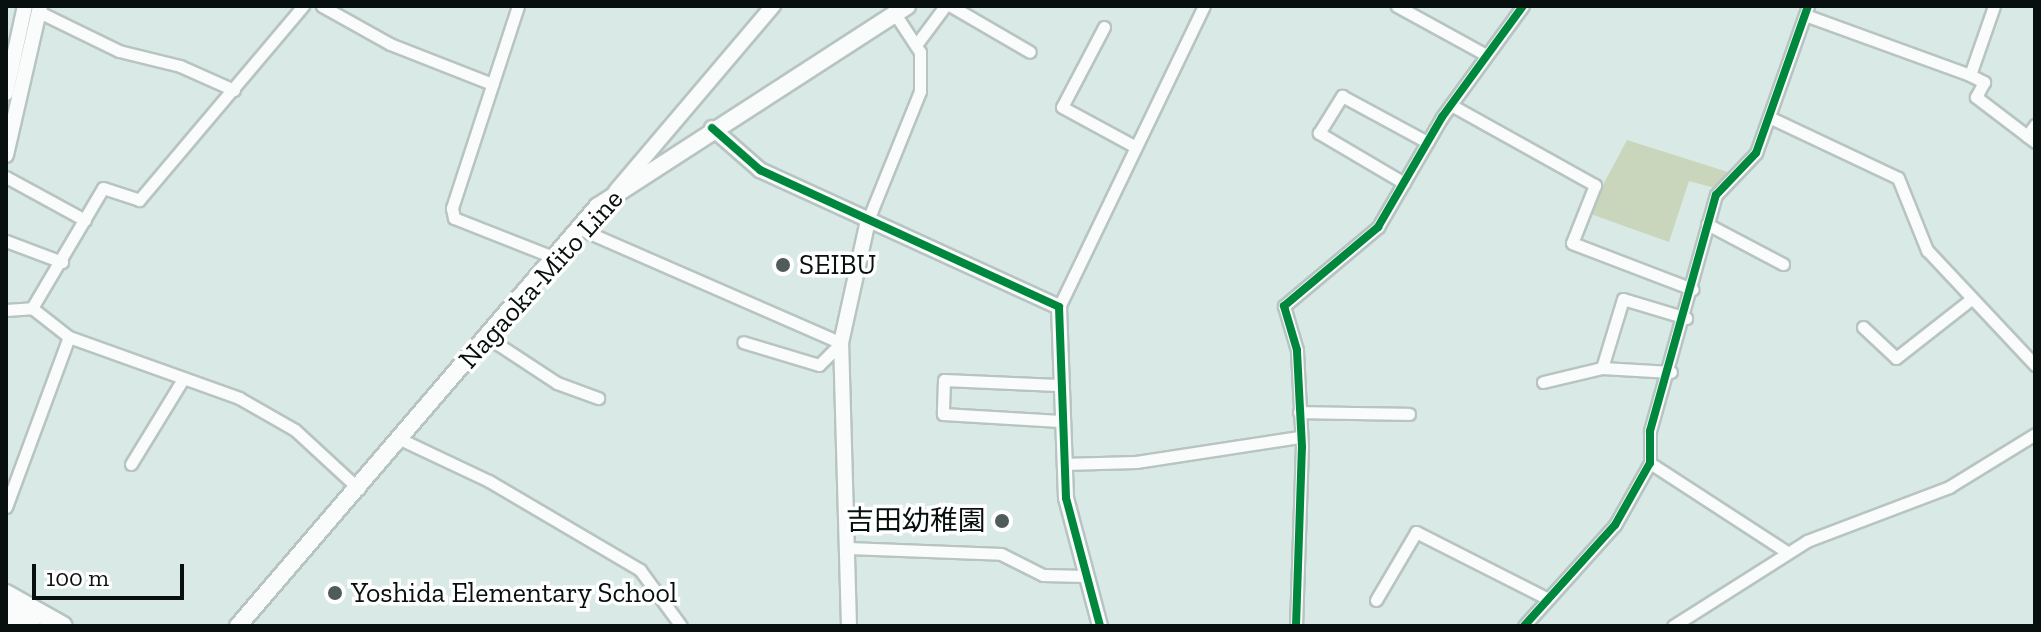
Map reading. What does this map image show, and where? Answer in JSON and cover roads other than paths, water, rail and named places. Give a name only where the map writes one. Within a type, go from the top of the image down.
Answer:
[{"type":"highway","points":[[6,594],[63,626]]},
{"type":"highway","points":[[6,613],[31,626]]},
{"type":"main road","name":"Nagaoka-Mito Line","points":[[238,626],[359,489],[578,228],[616,191],[901,10]]},
{"type":"street","points":[[32,308],[103,188],[139,200],[303,6]]},
{"type":"street","points":[[322,6],[390,44],[492,84]]},
{"type":"street","points":[[518,6],[454,218],[553,257]]},
{"type":"street","points":[[616,191],[773,6]]},
{"type":"street","points":[[916,45],[945,6]]},
{"type":"street","points":[[951,6],[1030,52]]},
{"type":"street","points":[[1100,626],[1086,576],[1063,464],[1057,385],[1059,307],[1132,145],[1204,6]]},
{"type":"street","points":[[1397,6],[1486,55]]},
{"type":"street","points":[[1296,626],[1297,350],[1284,306],[1378,227],[1451,105],[1523,6]]},
{"type":"street","points":[[1970,75],[1994,6]]},
{"type":"street","points":[[35,8],[119,51],[180,66],[234,90]]},
{"type":"street","points":[[6,93],[35,8]]},
{"type":"street","points":[[6,155],[35,8]]},
{"type":"street","points":[[849,626],[841,343],[868,220],[920,91],[916,45],[901,10]]},
{"type":"street","points":[[1524,626],[1615,525],[1650,463],[1650,431],[1671,372],[1716,195],[1756,153],[1807,10],[1984,82],[1976,97],[2031,139],[2035,125]]},
{"type":"street","points":[[1104,27],[1062,107],[1132,145]]},
{"type":"street","points":[[1404,183],[1319,133],[1342,96],[1427,142]]},
{"type":"street","points":[[1451,105],[1595,185],[1572,243],[1692,289]]},
{"type":"street","points":[[1771,118],[1898,178],[1927,250],[1970,300],[2035,365]]},
{"type":"street","points":[[712,128],[744,161],[1059,307]]},
{"type":"street","points":[[6,177],[85,220]]},
{"type":"street","points":[[1707,224],[1783,264]]},
{"type":"street","points":[[578,228],[841,343]]},
{"type":"street","points":[[6,241],[62,262]]},
{"type":"street","points":[[1602,368],[1623,299],[1686,318]]},
{"type":"street","points":[[1863,327],[1896,358],[1970,300]]},
{"type":"street","points":[[6,310],[32,308],[69,337],[239,398],[295,430],[359,489]]},
{"type":"street","points":[[6,507],[69,337]]},
{"type":"street","points":[[487,337],[557,383],[598,398]]},
{"type":"street","points":[[743,342],[819,365],[841,343]]},
{"type":"street","points":[[1543,382],[1602,368],[1671,372]]},
{"type":"street","points":[[131,464],[183,379]]},
{"type":"street","points":[[1057,385],[944,380],[943,414],[1060,421]]},
{"type":"street","points":[[1299,412],[1409,414]]},
{"type":"street","points":[[1673,626],[1787,552],[1949,487],[2035,434]]},
{"type":"street","points":[[1063,464],[1136,462],[1299,437]]},
{"type":"street","points":[[400,439],[489,481],[640,570],[681,626]]},
{"type":"street","points":[[1650,463],[1787,552]]},
{"type":"street","points":[[1376,600],[1416,532],[1548,599]]},
{"type":"street","points":[[848,548],[1001,554],[1043,575],[1086,576]]},
{"type":"place","name":"SEIBU","points":[[783,265]]},
{"type":"place","name":"吉田幼稚園","points":[[1002,521]]},
{"type":"place","name":"Yoshida Elementary School","points":[[335,593]]}]
